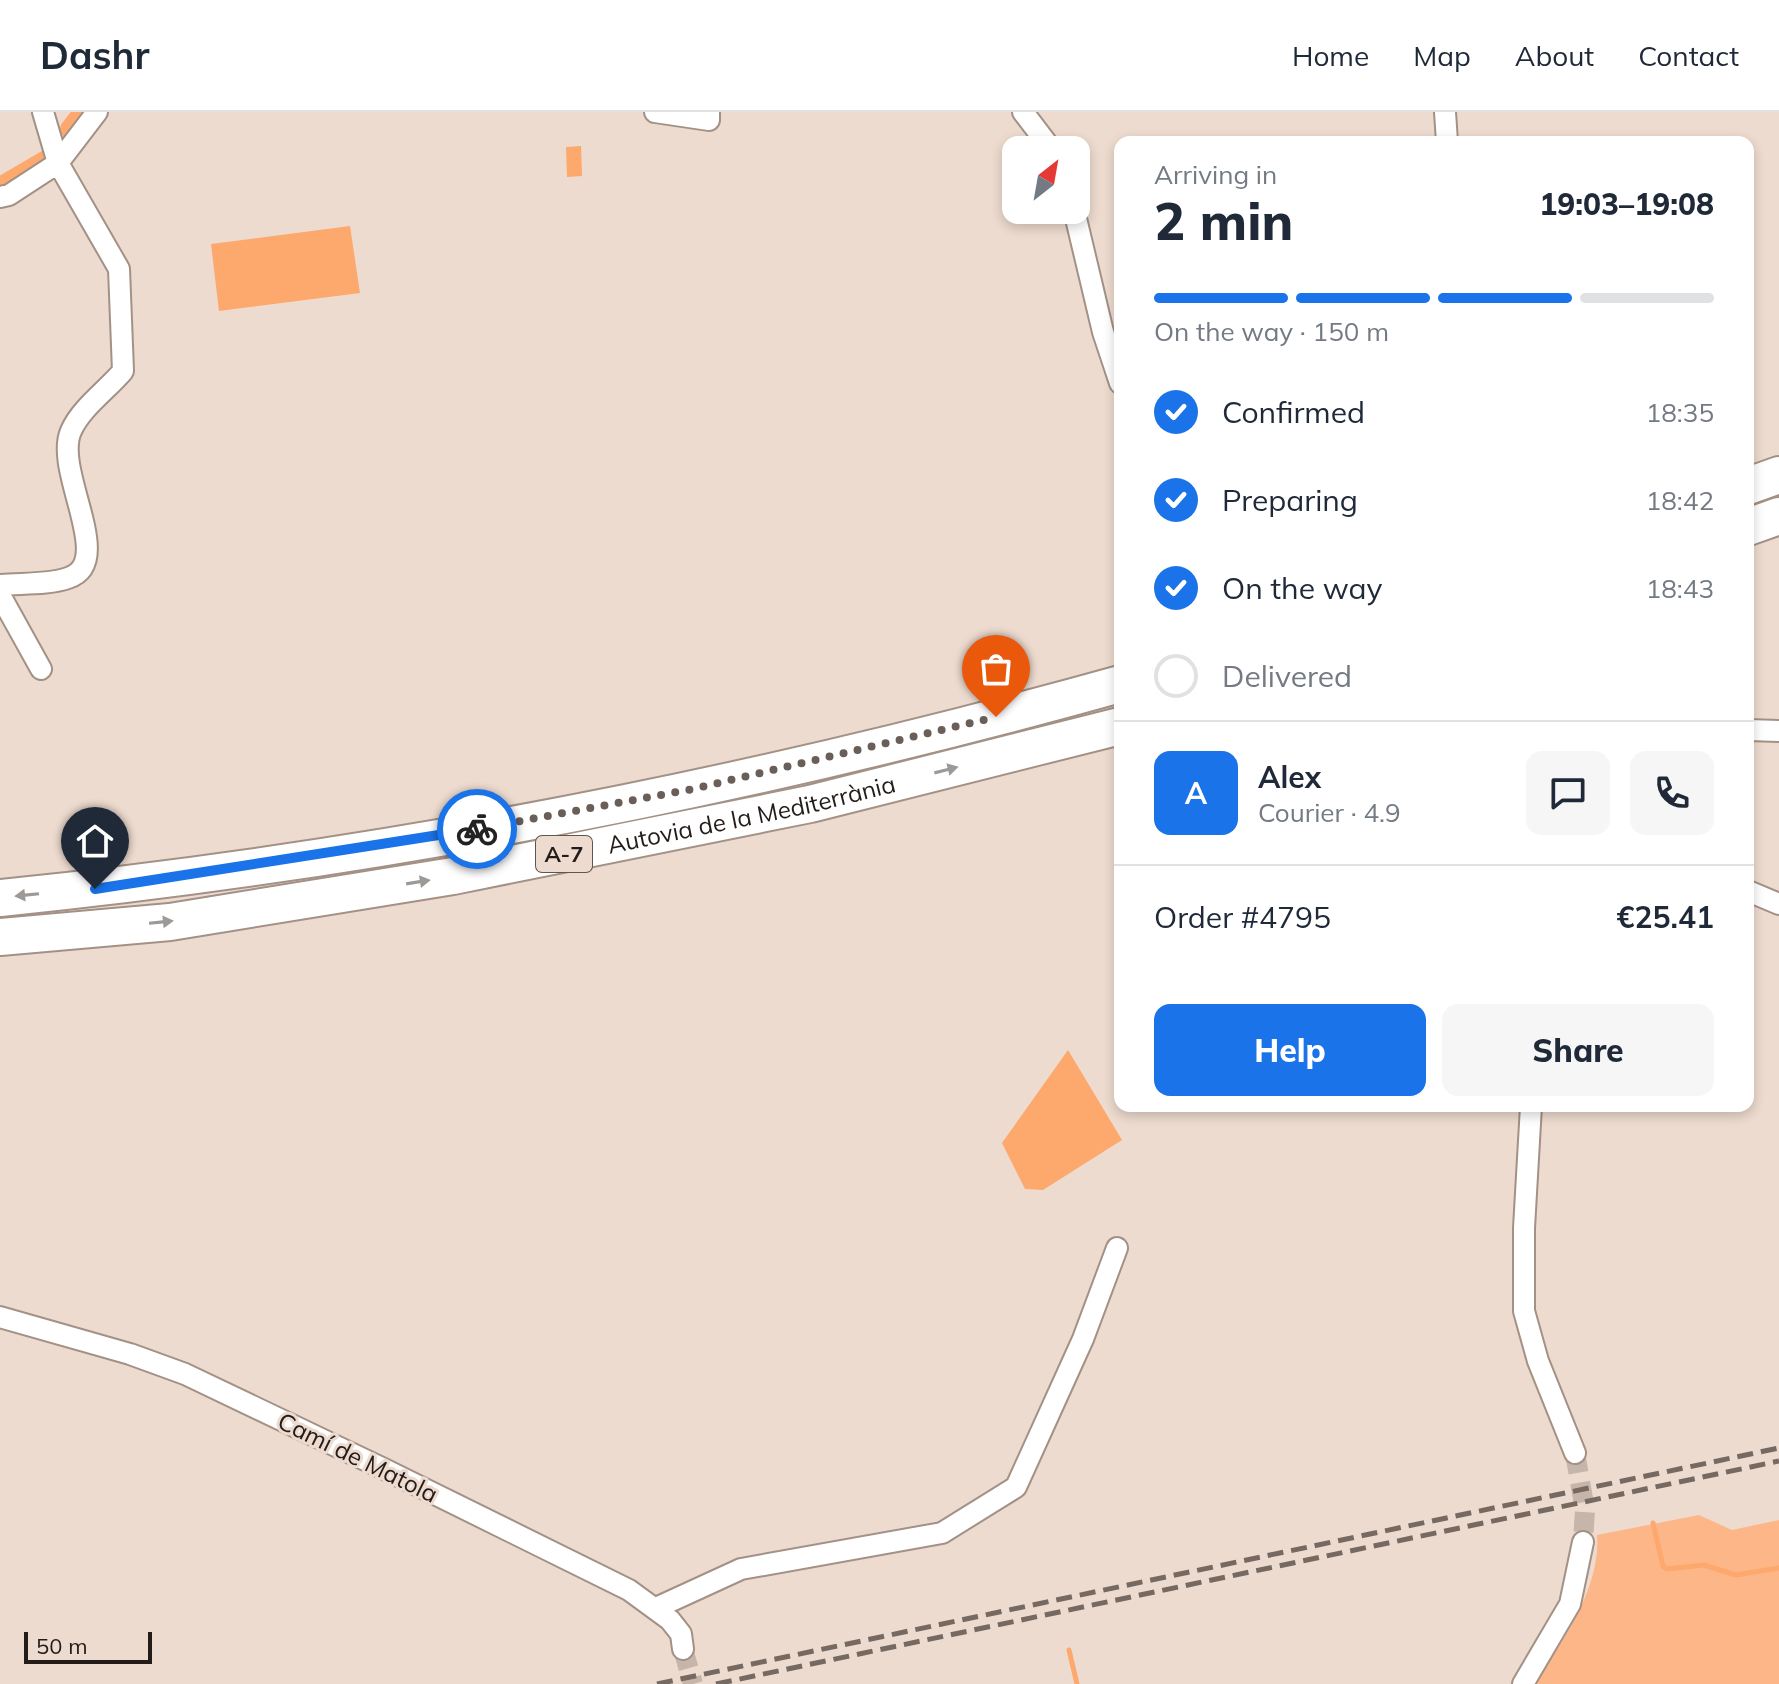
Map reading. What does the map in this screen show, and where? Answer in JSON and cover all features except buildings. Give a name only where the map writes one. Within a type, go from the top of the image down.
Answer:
[{"type":"highway","points":[[1754,484],[1779,475]]},
{"type":"highway","points":[[1754,525],[1779,516]]},
{"type":"highway","name":"Autovia de la Mediterrània","points":[[0,898],[162,880],[367,849],[693,789],[940,732],[1114,686]]},
{"type":"highway","name":"Autovia de la Mediterrània","points":[[0,937],[170,922],[453,876],[810,804],[1114,728]]},
{"type":"street","points":[[0,585],[66,579],[81,572],[90,555],[68,464],[69,433],[82,413],[123,371],[119,269],[58,163],[43,112]]},
{"type":"street","points":[[0,197],[9,195],[58,163],[97,112]]},
{"type":"street","points":[[655,112],[709,120],[709,112]]},
{"type":"street","points":[[1023,112],[1041,136]]},
{"type":"street","points":[[1445,112],[1447,136]]},
{"type":"street","points":[[1077,224],[1114,365]]},
{"type":"street","points":[[0,595],[41,669]]},
{"type":"street","points":[[1754,730],[1779,731]]},
{"type":"street","points":[[1754,894],[1779,904]]},
{"type":"street","points":[[1531,1112],[1524,1228],[1524,1311],[1543,1376],[1575,1453]]},
{"type":"street","points":[[656,1608],[741,1569],[942,1533],[1016,1487],[1083,1339],[1117,1248]]},
{"type":"street","name":"Camí de Matola","points":[[0,1317],[130,1354],[185,1374],[598,1574],[656,1608],[681,1634],[683,1649]]},
{"type":"street","points":[[1523,1684],[1557,1632],[1570,1604],[1583,1542]]},
{"type":"shaded area","points":[[581,146],[582,176],[567,177],[566,147]]},
{"type":"shaded area","points":[[350,226],[360,293],[219,311],[211,244]]},
{"type":"shaded area","points":[[1068,1050],[1122,1140],[1043,1190],[1025,1189],[1002,1143]]},
{"type":"shaded area","points":[[1699,1515],[1732,1530],[1779,1520],[1779,1684],[1532,1684],[1567,1633],[1586,1595],[1597,1555],[1597,1535]]},
{"type":"waterway","points":[[69,129],[82,112]]},
{"type":"waterway","points":[[0,186],[46,159]]},
{"type":"waterway","points":[[1653,1523],[1663,1566],[1667,1569],[1704,1565],[1736,1575],[1779,1568]]},
{"type":"waterway","points":[[1069,1650],[1077,1684]]},
{"type":"tunnel","points":[[1575,1453],[1585,1510],[1583,1542]]},
{"type":"tunnel","points":[[683,1649],[693,1684]]},
{"type":"railway","points":[[657,1684],[1779,1448]]},
{"type":"railway","points":[[716,1684],[1779,1461]]},
{"type":"way so far","points":[[477,829],[693,789],[996,717]]},
{"type":"route","points":[[95,889],[367,849],[477,829]]}]
